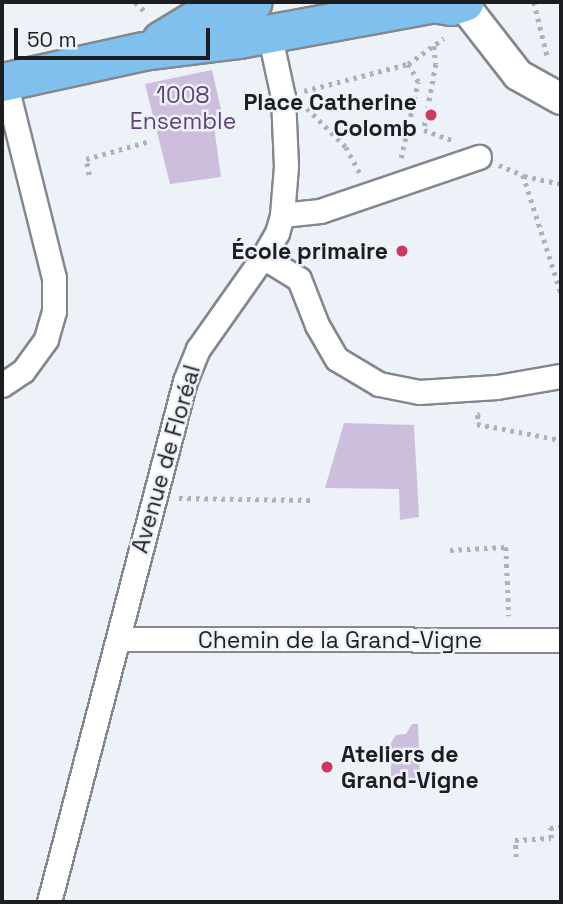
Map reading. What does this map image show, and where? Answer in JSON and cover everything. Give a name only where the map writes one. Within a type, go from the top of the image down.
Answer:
[{"type":"main road","points":[[3,81],[143,51],[196,19],[261,17],[445,3]]},
{"type":"street","points":[[445,3],[518,75],[556,85]]},
{"type":"street","name":"Avenue de Floréal","points":[[49,902],[185,381],[198,349],[263,257],[277,233],[282,215],[286,166],[283,97],[261,17]]},
{"type":"street","points":[[2,385],[23,371],[46,339],[54,311],[54,278],[3,81]]},
{"type":"street","points":[[282,215],[320,211],[479,157]]},
{"type":"street","points":[[263,257],[299,279],[317,325],[337,359],[379,384],[419,392],[497,387],[561,376]]},
{"type":"street","name":"Chemin de la Grand-Vigne","points":[[118,639],[561,639]]},
{"type":"path","points":[[534,2],[556,85]]},
{"type":"path","points":[[283,97],[408,64],[444,38]]},
{"type":"path","points":[[434,46],[436,64],[424,130],[463,144],[479,157],[523,175],[561,184]]},
{"type":"path","points":[[395,187],[418,82],[408,64]]},
{"type":"path","points":[[283,97],[313,111],[346,147],[371,194]]},
{"type":"path","points":[[89,175],[86,159],[150,141]]},
{"type":"path","points":[[523,175],[561,293]]},
{"type":"path","points":[[489,412],[478,415],[477,424],[561,440]]},
{"type":"path","points":[[154,498],[313,500]]},
{"type":"path","points":[[450,550],[506,547],[510,640]]},
{"type":"path","points":[[516,857],[515,840],[551,838],[550,828],[561,827]]},
{"type":"green space","name":"1008 Ensemble","points":[[212,70],[223,118],[213,119],[221,177],[170,184],[145,84]]},
{"type":"green space","points":[[344,423],[414,425],[419,517],[400,520],[399,489],[325,488]]},
{"type":"green space","points":[[412,724],[418,724],[420,779],[394,780],[391,777],[391,743],[396,735],[406,734]]},
{"type":"place","name":"Place Catherine Colomb","points":[[431,115]]},
{"type":"place","name":"École primaire","points":[[402,251]]},
{"type":"place","name":"Ateliers de Grand-Vigne","points":[[327,767]]}]
